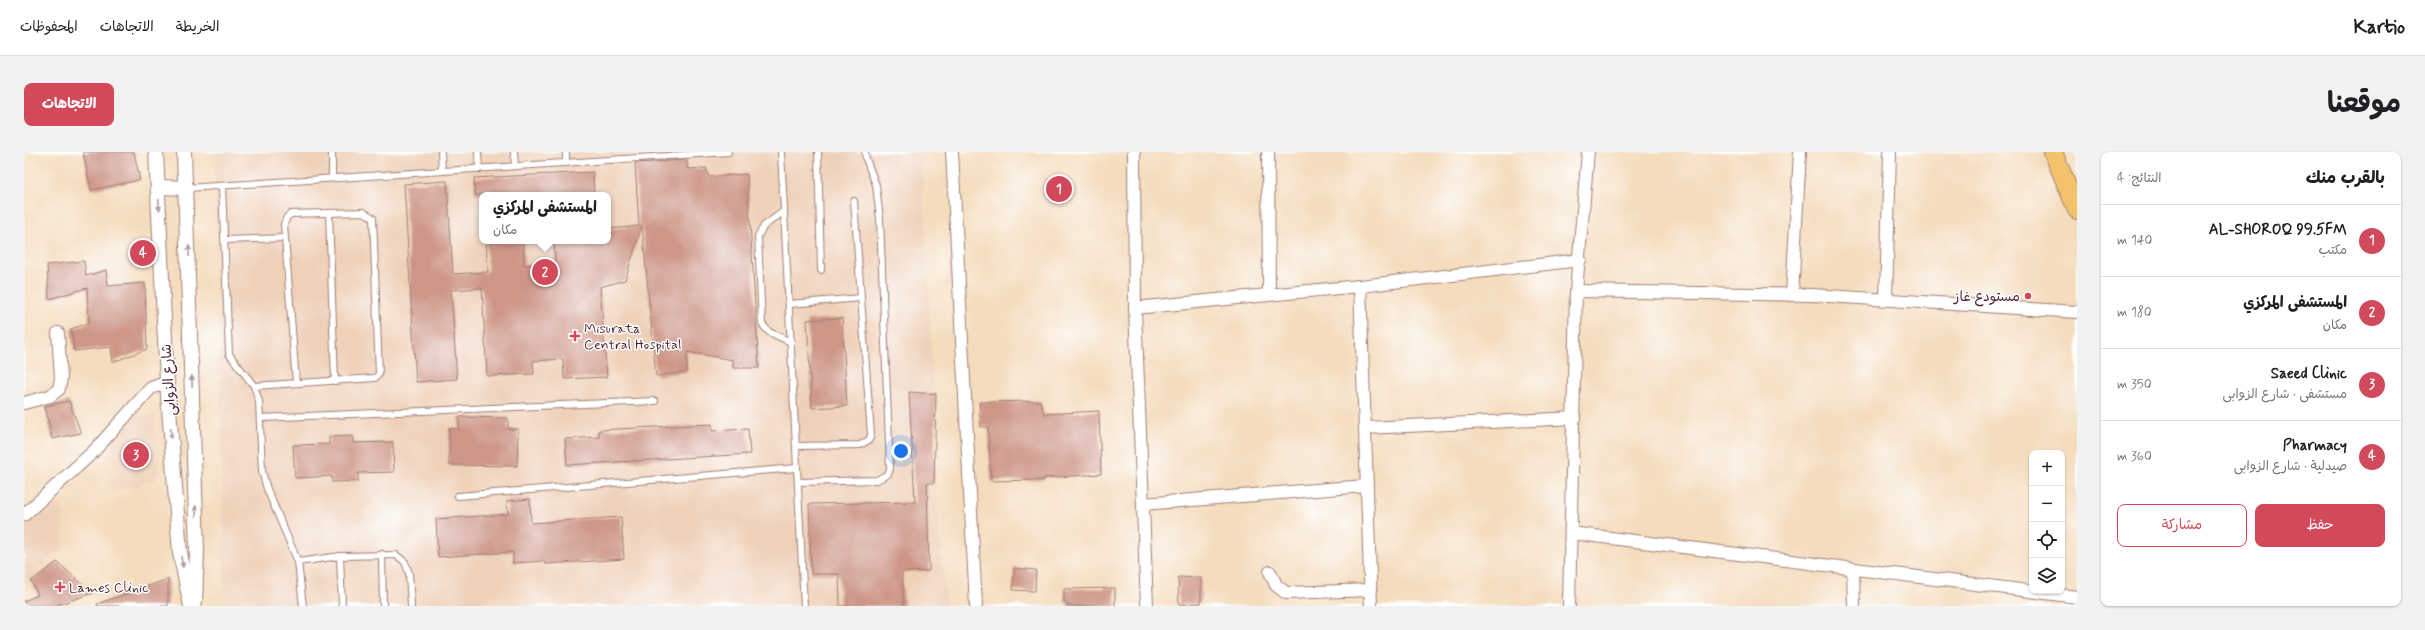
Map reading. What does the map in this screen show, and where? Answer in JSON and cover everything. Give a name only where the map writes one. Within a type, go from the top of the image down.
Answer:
[{"type":"main road","points":[[2054,152],[2077,210]]},
{"type":"street","name":"شارع الزوابى","points":[[156,152],[167,382],[180,553],[191,606]]},
{"type":"street","name":"شارع الزوابى","points":[[184,152],[187,188],[197,550],[195,606]]},
{"type":"street","points":[[952,152],[976,606]]},
{"type":"street","points":[[1134,152],[1135,308],[1147,606]]},
{"type":"street","points":[[1268,152],[1269,293]]},
{"type":"street","points":[[1568,606],[1575,418],[1576,291],[1580,260],[1588,152]]},
{"type":"street","points":[[1792,295],[1800,152]]},
{"type":"street","points":[[1886,299],[1890,152]]},
{"type":"street","points":[[158,187],[187,188]]},
{"type":"street","points":[[1135,308],[1269,293],[1360,286],[1580,260]]},
{"type":"street","points":[[1360,286],[1366,428],[1365,486],[1371,606]]},
{"type":"street","points":[[1576,291],[1792,295],[1886,299],[2077,312]]},
{"type":"street","points":[[24,403],[50,396],[59,389],[61,378],[58,333]]},
{"type":"street","points":[[24,515],[93,452],[151,388],[167,382]]},
{"type":"street","points":[[1366,428],[1575,418]]},
{"type":"street","points":[[1143,504],[1365,486]]},
{"type":"street","points":[[1571,533],[2077,597]]},
{"type":"street","points":[[1853,569],[1854,606]]},
{"type":"street","points":[[1270,572],[1276,585],[1286,593],[1371,590]]},
{"type":"lane","points":[[332,152],[332,178]]},
{"type":"lane","points":[[442,152],[442,171]]},
{"type":"lane","points":[[478,152],[479,169]]},
{"type":"lane","points":[[514,152],[515,166]]},
{"type":"lane","points":[[566,152],[566,163]]},
{"type":"lane","points":[[187,188],[728,152]]},
{"type":"lane","points":[[781,152],[804,606]]},
{"type":"lane","points":[[818,152],[822,270]]},
{"type":"lane","points":[[798,482],[877,480],[888,474],[890,469],[880,219],[876,185],[866,159],[865,152]]},
{"type":"lane","points":[[222,186],[229,354],[254,386],[259,401],[262,471],[267,489],[298,562],[303,606]]},
{"type":"lane","points":[[796,446],[860,445],[869,440],[871,435],[854,201]]},
{"type":"lane","points":[[784,211],[764,226],[758,236],[762,317],[765,328],[791,342]]},
{"type":"lane","points":[[254,386],[375,378],[379,374],[380,366],[374,218],[364,212],[291,214],[286,217],[284,224],[296,383]]},
{"type":"lane","points":[[329,213],[335,381]]},
{"type":"lane","points":[[224,240],[285,238]]},
{"type":"lane","points":[[789,304],[861,298]]},
{"type":"lane","points":[[260,418],[655,401]]},
{"type":"lane","points":[[458,496],[797,468]]},
{"type":"lane","points":[[298,562],[340,556],[382,554],[396,555],[405,562],[409,573],[411,606]]},
{"type":"lane","points":[[382,554],[383,606]]},
{"type":"lane","points":[[340,556],[342,606]]},
{"type":"shaded area","name":"Misurata Central Hospital","points":[[214,152],[921,152],[928,269],[936,489],[947,606],[225,606]]},
{"type":"shaded area","points":[[149,415],[154,417],[159,471],[155,480],[143,482],[138,487],[125,488],[113,493],[111,480],[117,479],[111,439],[121,437],[120,430],[128,429],[126,420],[134,416]]},
{"type":"shaded area","points":[[52,497],[64,509],[62,512],[65,515],[60,520],[64,524],[62,536],[65,546],[61,552],[51,554],[52,559],[46,560],[46,566],[39,566],[35,575],[35,581],[27,584],[24,576],[24,518],[39,503],[44,506]]},
{"type":"building","points":[[83,152],[134,152],[140,180],[91,190]]},
{"type":"building","points":[[687,160],[687,169],[706,168],[709,177],[747,174],[759,368],[733,368],[733,360],[687,352],[687,372],[656,376],[642,225],[625,280],[600,287],[607,377],[564,379],[563,359],[533,361],[534,374],[487,376],[482,288],[451,290],[457,379],[416,382],[404,184],[447,181],[453,274],[488,272],[486,244],[523,244],[524,265],[555,263],[554,244],[611,244],[611,229],[639,226],[635,163]]},
{"type":"building","points":[[593,172],[594,192],[479,192],[479,195],[475,195],[474,178]]},
{"type":"building","points":[[84,261],[86,276],[106,270],[108,286],[145,283],[147,349],[113,362],[111,347],[74,351],[71,329],[89,323],[87,288],[49,299],[47,265]]},
{"type":"building","points":[[842,318],[847,406],[812,408],[807,320]]},
{"type":"building","points":[[909,392],[936,394],[934,483],[927,483],[929,571],[902,572],[904,606],[840,606],[839,574],[811,574],[809,504],[915,502]]},
{"type":"building","points":[[69,401],[81,433],[52,439],[45,406]]},
{"type":"building","points":[[1040,401],[1044,414],[1099,411],[1101,474],[1044,478],[1044,480],[991,481],[988,427],[981,427],[979,402]]},
{"type":"building","points":[[459,417],[508,418],[508,429],[518,429],[517,466],[449,465],[449,428],[459,429]]},
{"type":"building","points":[[712,424],[712,431],[748,429],[750,454],[567,465],[565,439],[599,437],[599,430]]},
{"type":"building","points":[[353,436],[353,443],[393,442],[394,472],[358,473],[358,481],[332,482],[332,476],[295,478],[293,445],[329,444],[329,437]]},
{"type":"building","points":[[530,499],[531,523],[621,517],[624,559],[545,564],[544,561],[513,563],[513,552],[438,557],[436,519],[508,514],[507,501]]},
{"type":"building","name":"Lames Clinic","points":[[57,562],[93,593],[54,606],[24,606],[24,601],[38,595],[31,581]]},
{"type":"building","points":[[1014,568],[1036,570],[1035,591],[1013,590]]},
{"type":"building","points":[[1178,577],[1201,578],[1201,603],[1179,605]]},
{"type":"building","points":[[168,579],[168,606],[97,606],[97,604]]},
{"type":"building","points":[[1115,588],[1115,606],[1067,606],[1067,602],[1064,602],[1064,589]]},
{"type":"place","name":"AL-SHOROQ 99.5FM","points":[[1059,189]]},
{"type":"place","name":"Pharmacy","points":[[143,253]]},
{"type":"place","name":"المستشفى المركزي","points":[[545,272]]},
{"type":"place","name":"مستودع غاز","points":[[2028,296]]},
{"type":"place","name":"Misurata Central Hospital","points":[[575,336]]},
{"type":"place","name":"Saeed Clinic","points":[[136,455]]},
{"type":"place","name":"Lames Clinic","points":[[60,587]]}]
